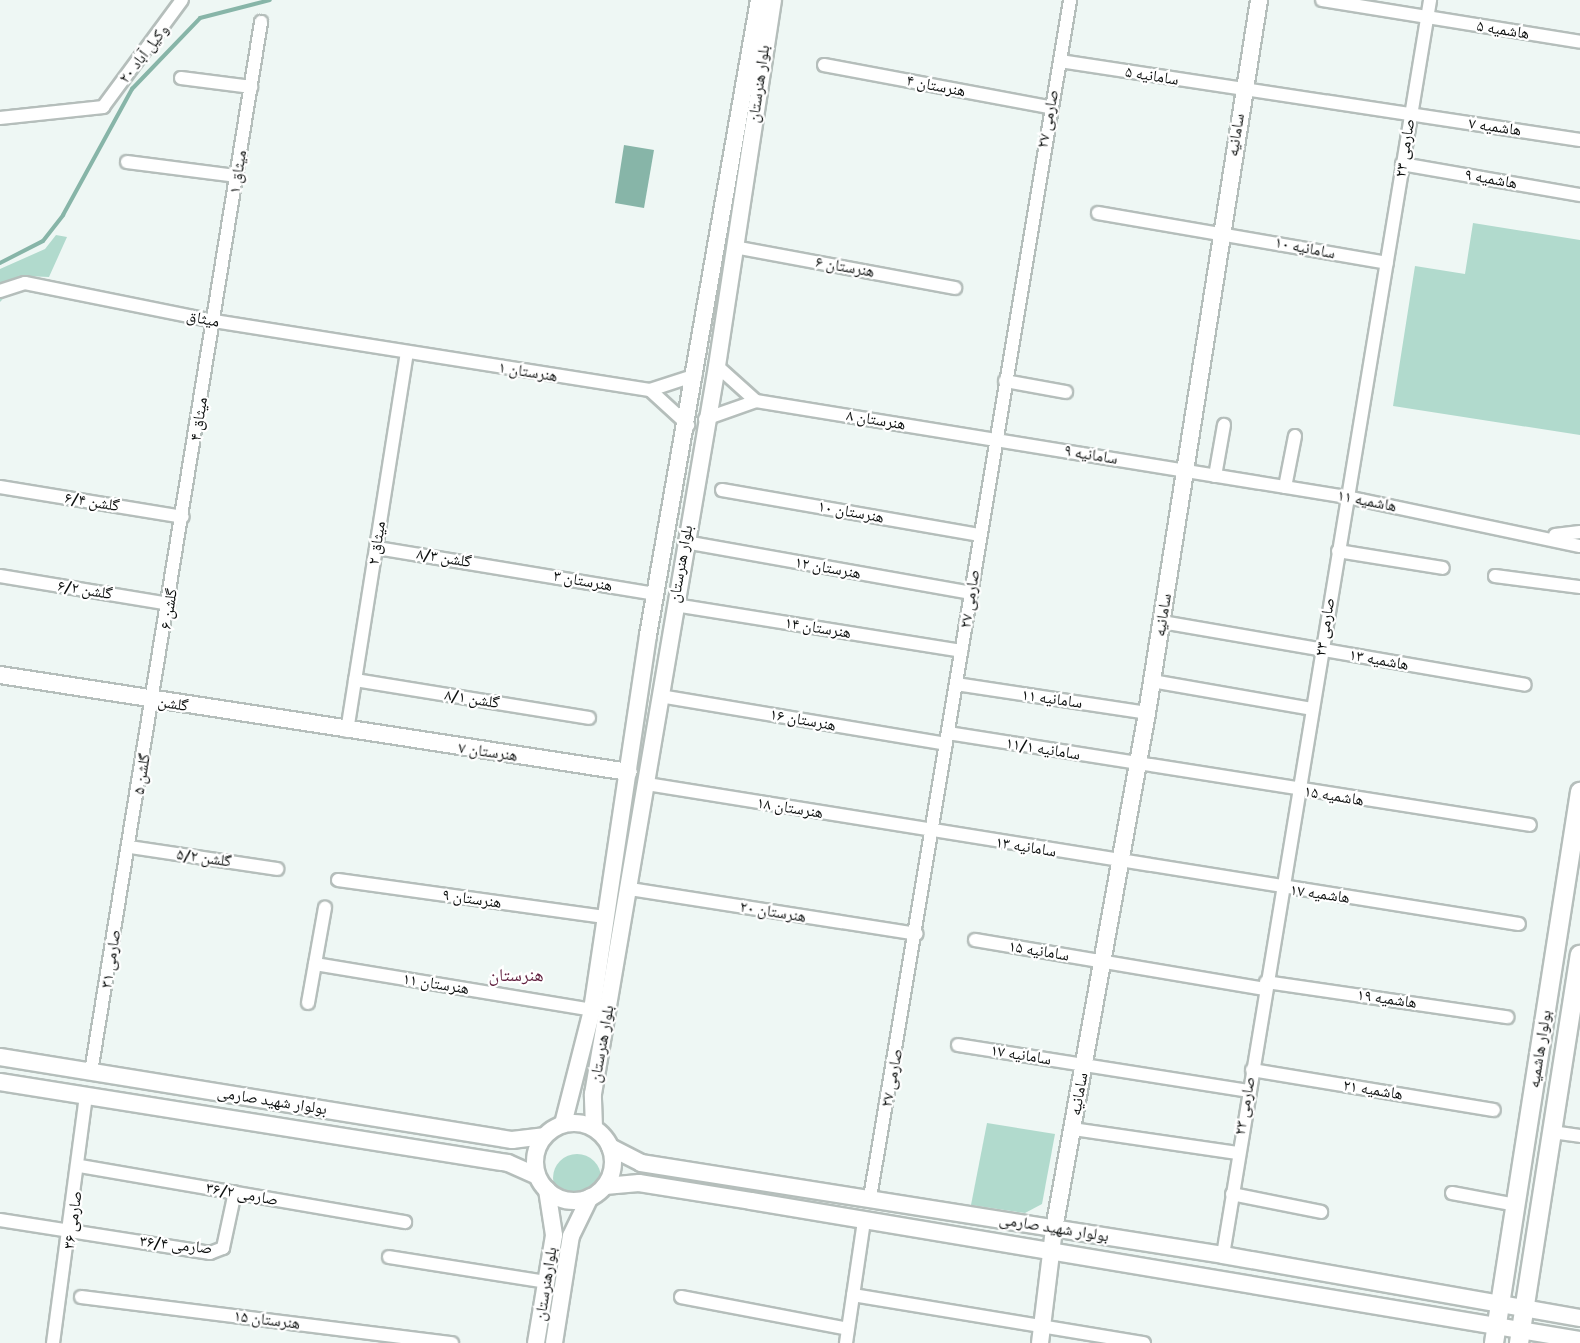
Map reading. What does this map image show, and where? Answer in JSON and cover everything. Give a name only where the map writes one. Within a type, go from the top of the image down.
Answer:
[{"type":"main road","name":"بلوار هنرستان","points":[[563,1124],[575,1094],[592,1010],[630,772],[648,635],[697,374],[711,278],[759,0]]},
{"type":"main road","name":"بلوار هنرستان","points":[[594,1128],[593,1094],[630,889],[668,638],[705,419],[717,366],[773,0]]},
{"type":"main road","name":"سامانیه","points":[[1041,1335],[1050,1251],[1147,713],[1259,0]]},
{"type":"main road","points":[[711,278],[730,282]]},
{"type":"main road","points":[[648,635],[668,638]]},
{"type":"main road","name":"گلشن","points":[[0,675],[347,731]]},
{"type":"main road","name":"هنرستان ۷","points":[[347,731],[630,772]]},
{"type":"main road","name":"بولوار هاشمیه","points":[[1495,1334],[1574,865],[1580,792]]},
{"type":"main road","name":"بولوار هاشمیه","points":[[1520,1337],[1580,955]]},
{"type":"main road","name":"بولوار شهید صارمی","points":[[0,1057],[512,1140],[544,1136]]},
{"type":"main road","name":"بولوار شهید صارمی","points":[[0,1082],[508,1163],[542,1183]]},
{"type":"main road","points":[[563,1124],[594,1128],[610,1147],[613,1167],[605,1186],[590,1197],[567,1201],[542,1183],[535,1155],[544,1136],[563,1124]]},
{"type":"main road","name":"بولوار شهید صارمی","points":[[610,1147],[641,1163],[1223,1254],[1524,1309]]},
{"type":"main road","name":"بلوارهنرستان","points":[[536,1343],[554,1235],[542,1183]]},
{"type":"main road","name":"بولوار شهید صارمی","points":[[605,1186],[639,1183],[1050,1251],[1520,1337]]},
{"type":"main road","name":"بلوارهنرستان","points":[[554,1343],[571,1236],[590,1197]]},
{"type":"main road","points":[[1524,1309],[1580,1318]]},
{"type":"main road","points":[[1520,1337],[1580,1340]]},
{"type":"street","name":"۲۰ وکیل آباد","points":[[0,118],[103,106],[182,0]]},
{"type":"street","name":"صارمی ۲۷","points":[[870,1198],[916,934],[1049,107],[1060,61],[1070,0]]},
{"type":"street","name":"هاشمیه ۵","points":[[1322,0],[1580,42]]},
{"type":"street","name":"صارمی ۲۳","points":[[1223,1254],[1248,1091],[1430,0]]},
{"type":"street","name":"میثاق ۱","points":[[214,321],[261,22]]},
{"type":"street","name":"سامانیه ۵","points":[[1060,61],[1243,91],[1411,115]]},
{"type":"street","name":"هنرستان ۴","points":[[824,65],[1049,107]]},
{"type":"street","points":[[181,78],[251,87]]},
{"type":"street","name":"هاشمیه ۷","points":[[1411,115],[1580,140]]},
{"type":"street","points":[[127,162],[237,176]]},
{"type":"street","name":"هاشمیه ۹","points":[[1402,164],[1580,195]]},
{"type":"street","name":"سامانیه ۱۰","points":[[1098,213],[1222,232],[1387,263]]},
{"type":"street","name":"هنرستان ۶","points":[[734,247],[955,288]]},
{"type":"street","name":"میثاق","points":[[0,291],[25,283],[214,321],[407,354]]},
{"type":"street","name":"میثاق ۴","points":[[183,517],[214,321]]},
{"type":"street","name":"هنرستان ۱","points":[[407,354],[650,390],[697,374]]},
{"type":"street","name":"میثاق ۲","points":[[347,731],[407,354]]},
{"type":"street","points":[[717,366],[756,401]]},
{"type":"street","points":[[1005,381],[1066,392]]},
{"type":"street","points":[[650,390],[688,425]]},
{"type":"street","name":"هنرستان ۸","points":[[705,419],[756,401],[995,440]]},
{"type":"street","points":[[1215,476],[1224,424]]},
{"type":"street","points":[[1285,487],[1295,436]]},
{"type":"street","name":"سامانیه ۹","points":[[995,440],[1186,471]]},
{"type":"street","name":"هاشمیه ۱۱","points":[[1186,471],[1347,497],[1548,536]]},
{"type":"street","name":"گلشن ۶/۴","points":[[0,487],[183,517]]},
{"type":"street","name":"هنرستان ۱۰","points":[[722,490],[980,534]]},
{"type":"street","name":"گلشن ۶","points":[[154,701],[183,517]]},
{"type":"street","points":[[1548,536],[1580,532]]},
{"type":"street","points":[[1548,536],[1580,546]]},
{"type":"street","name":"هنرستان ۱۲","points":[[685,542],[971,592]]},
{"type":"street","name":"گلشن ۸/۳","points":[[377,548],[511,569]]},
{"type":"street","points":[[1338,551],[1443,568]]},
{"type":"street","name":"هنرستان ۳","points":[[511,569],[656,594]]},
{"type":"street","name":"گلشن ۶/۲","points":[[0,576],[170,604]]},
{"type":"street","points":[[1495,576],[1580,587]]},
{"type":"street","name":"هنرستان ۱۴","points":[[675,605],[962,651]]},
{"type":"street","name":"هاشمیه ۱۳","points":[[1162,622],[1525,685]]},
{"type":"street","name":"گلشن ۸/۱","points":[[355,680],[590,718]]},
{"type":"street","points":[[1152,681],[1312,709]]},
{"type":"street","name":"سامانیه ۱۱","points":[[956,684],[1147,713]]},
{"type":"street","name":"هنرستان ۱۶","points":[[660,696],[947,739]]},
{"type":"street","name":"گلشن ۵","points":[[130,847],[154,701]]},
{"type":"street","name":"سامانیه ۱۱/۱","points":[[947,739],[1138,764]]},
{"type":"street","name":"هاشمیه ۱۵","points":[[1138,764],[1530,825]]},
{"type":"street","name":"هنرستان ۱۸","points":[[647,784],[932,832]]},
{"type":"street","name":"سامانیه ۱۳","points":[[932,832],[1121,862]]},
{"type":"street","name":"گلشن ۵/۲","points":[[130,847],[278,869]]},
{"type":"street","name":"صارمی ۳۱","points":[[91,1072],[130,847]]},
{"type":"street","name":"هاشمیه ۱۷","points":[[1121,862],[1520,924]]},
{"type":"street","name":"هنرستان ۹","points":[[339,880],[606,917]]},
{"type":"street","name":"هنرستان ۲۰","points":[[630,889],[916,934]]},
{"type":"street","points":[[308,1003],[325,908]]},
{"type":"street","name":"سامانیه ۱۵","points":[[975,940],[1228,983]]},
{"type":"street","name":"هنرستان ۱۱","points":[[315,964],[592,1010]]},
{"type":"street","name":"هاشمیه ۱۹","points":[[1228,983],[1266,985],[1507,1017]]},
{"type":"street","name":"سامانیه ۱۷","points":[[958,1045],[1248,1091]]},
{"type":"street","name":"هاشمیه ۲۱","points":[[1252,1070],[1494,1110]]},
{"type":"street","name":"صارمی ۳۶","points":[[53,1343],[80,1166],[86,1095]]},
{"type":"street","points":[[1073,1130],[1238,1153]]},
{"type":"street","points":[[1552,1132],[1580,1137]]},
{"type":"street","name":"صارمی ۳۶/۲","points":[[80,1166],[405,1222]]},
{"type":"street","name":"صارمی ۳۶/۴","points":[[71,1231],[218,1251],[235,1192]]},
{"type":"street","points":[[1452,1193],[1517,1205]]},
{"type":"street","points":[[1232,1194],[1321,1212]]},
{"type":"street","points":[[0,1220],[71,1231]]},
{"type":"street","points":[[846,1343],[864,1221]]},
{"type":"street","points":[[389,1257],[546,1282]]},
{"type":"street","points":[[854,1295],[1041,1335],[1104,1336],[1144,1343]]},
{"type":"street","name":"هنرستان ۱۵","points":[[81,1297],[452,1343]]},
{"type":"street","points":[[681,1297],[848,1329]]},
{"type":"shaded area","points":[[624,145],[654,150],[644,208],[615,203]]},
{"type":"shaded area","points":[[1473,223],[1580,240],[1580,435],[1393,406],[1415,266],[1465,274]]},
{"type":"shaded area","points":[[56,235],[67,237],[49,277],[25,276],[0,302],[0,269],[45,249]]},
{"type":"shaded area","points":[[987,1123],[1055,1134],[1042,1204],[1025,1213],[971,1205]]},
{"type":"shaded area","points":[[572,1154],[582,1154],[594,1161],[601,1173],[601,1183],[594,1195],[582,1202],[572,1202],[557,1191],[553,1183],[553,1173],[564,1158]]},
{"type":"waterway","points":[[0,263],[43,241],[63,215],[132,89],[200,18],[270,0]]},
{"type":"district","name":"هنرستان","points":[[516,975]]}]
